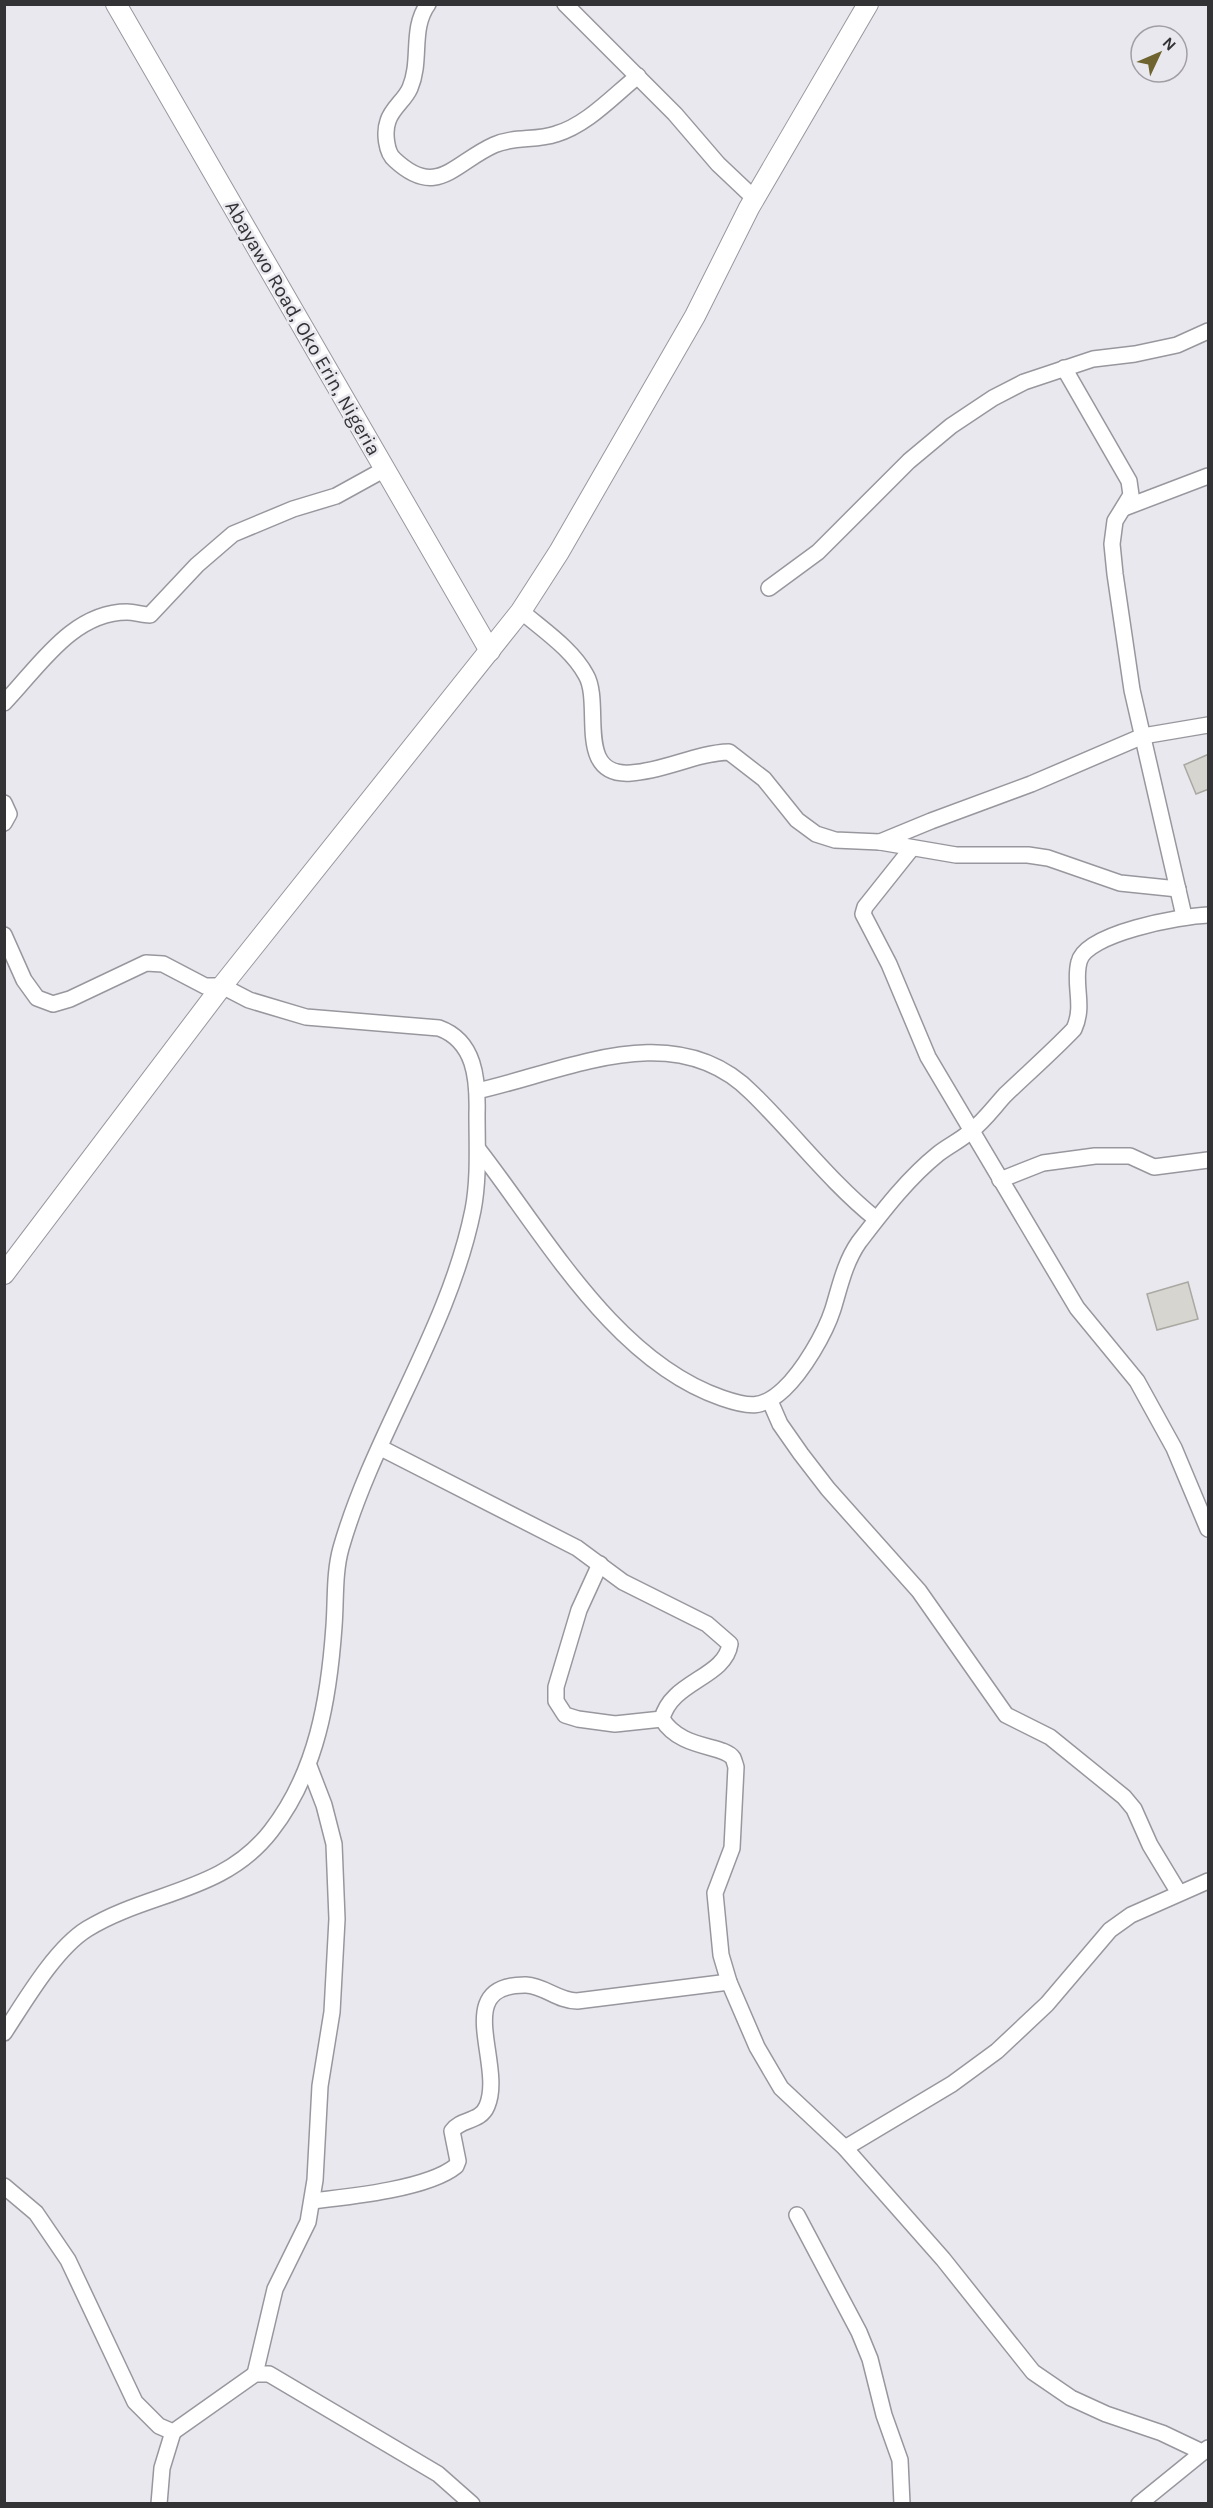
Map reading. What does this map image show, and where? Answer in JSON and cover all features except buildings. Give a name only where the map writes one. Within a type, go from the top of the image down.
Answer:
[{"type":"street","name":"Abayawo Road, Oko Erin, Nigeria","points":[[116,4],[490,651]]},
{"type":"street","points":[[428,4],[416,34],[418,63],[410,90],[388,121],[386,136],[392,158],[410,173],[427,179],[441,177],[494,146],[518,138],[557,134],[577,124],[638,76]]},
{"type":"street","points":[[565,4],[675,114],[718,164],[755,199]]},
{"type":"street","points":[[7,1265],[222,986],[521,611],[559,552],[695,316],[755,199],[868,4]]},
{"type":"street","points":[[769,588],[818,552],[909,460],[951,426],[993,398],[1064,368],[1093,359],[1135,354],[1177,345],[1209,331]]},
{"type":"street","points":[[1064,368],[1129,481],[1131,495],[1114,521],[1112,544],[1132,690],[1184,916]]},
{"type":"street","points":[[4,703],[75,629],[90,619],[128,612],[150,615],[196,565],[233,534],[282,513],[336,496],[385,469]]},
{"type":"street","points":[[1124,508],[1209,476]]},
{"type":"street","points":[[521,611],[561,644],[588,676],[594,702],[592,743],[599,758],[614,772],[631,773],[714,753],[729,752],[764,779],[797,820],[816,834],[835,840],[880,842],[956,855],[1028,855],[1048,858],[1120,883],[1178,889]]},
{"type":"street","points":[[880,842],[1032,784],[1143,736],[1209,725]]},
{"type":"street","points":[[4,803],[9,814],[4,823]]},
{"type":"street","points":[[912,848],[870,898],[863,914],[889,964],[928,1057],[1077,1308],[1137,1381],[1174,1448],[1209,1529]]},
{"type":"street","points":[[478,1149],[570,1274],[617,1326],[656,1362],[706,1392],[736,1403],[757,1406],[770,1401],[785,1388],[806,1362],[832,1311],[840,1283],[855,1249],[899,1191],[937,1155],[973,1130],[1074,1029],[1080,1016],[1076,977],[1079,958],[1099,941],[1184,916],[1209,915]]},
{"type":"street","points":[[4,935],[24,980],[37,998],[53,1004],[70,999],[146,963],[163,964],[189,980],[205,986],[222,986],[249,1000],[306,1017],[439,1028],[454,1033],[467,1046],[477,1090],[478,1149],[473,1208],[465,1241],[415,1373],[381,1448],[340,1549],[335,1585],[331,1664],[309,1766],[288,1806],[254,1849],[234,1866],[194,1887],[107,1919],[85,1931],[64,1950],[4,2032]]},
{"type":"street","points":[[477,1090],[519,1082],[564,1065],[608,1057],[646,1052],[688,1055],[724,1069],[752,1091],[835,1182],[876,1219]]},
{"type":"street","points":[[1000,1180],[1043,1163],[1095,1156],[1130,1156],[1154,1167],[1209,1160]]},
{"type":"street","points":[[770,1401],[780,1424],[801,1454],[926,1599],[1006,1715],[1050,1737],[1124,1797],[1134,1809],[1150,1845],[1179,1893]]},
{"type":"street","points":[[381,1448],[546,1531],[650,1598],[707,1624],[730,1644],[729,1652],[719,1665],[679,1692],[669,1703],[662,1719]]},
{"type":"street","points":[[600,1564],[579,1610],[556,1687],[556,1701],[565,1715],[578,1719],[615,1724],[662,1719]]},
{"type":"street","points":[[662,1719],[668,1729],[681,1738],[698,1746],[725,1753],[732,1758],[736,1767],[732,1848],[715,1893],[721,1955],[729,1982],[757,2047],[781,2088],[845,2148],[943,2259],[1033,2372],[1071,2398],[1106,2414],[1205,2450],[1139,2504]]},
{"type":"street","points":[[255,2374],[275,2289],[308,2222],[317,2158],[320,2086],[332,2012],[338,1919],[334,1844],[324,1805],[309,1766]]},
{"type":"street","points":[[845,2148],[952,2084],[997,2051],[1047,2004],[1110,1929],[1131,1915],[1209,1881]]},
{"type":"street","points":[[312,2201],[369,2195],[435,2178],[456,2166],[458,2161],[452,2131],[457,2124],[478,2118],[491,2096],[491,2074],[484,2026],[486,2000],[493,1991],[501,1986],[539,1986],[559,1998],[577,2001],[729,1982]]},
{"type":"street","points":[[4,2186],[36,2213],[68,2260],[135,2402],[159,2426],[173,2432]]},
{"type":"street","points":[[797,2215],[859,2332],[870,2359],[884,2415],[900,2460],[902,2504]]},
{"type":"street","points":[[159,2504],[162,2468],[173,2432],[255,2374],[269,2374],[300,2391],[438,2474],[472,2504]]}]
